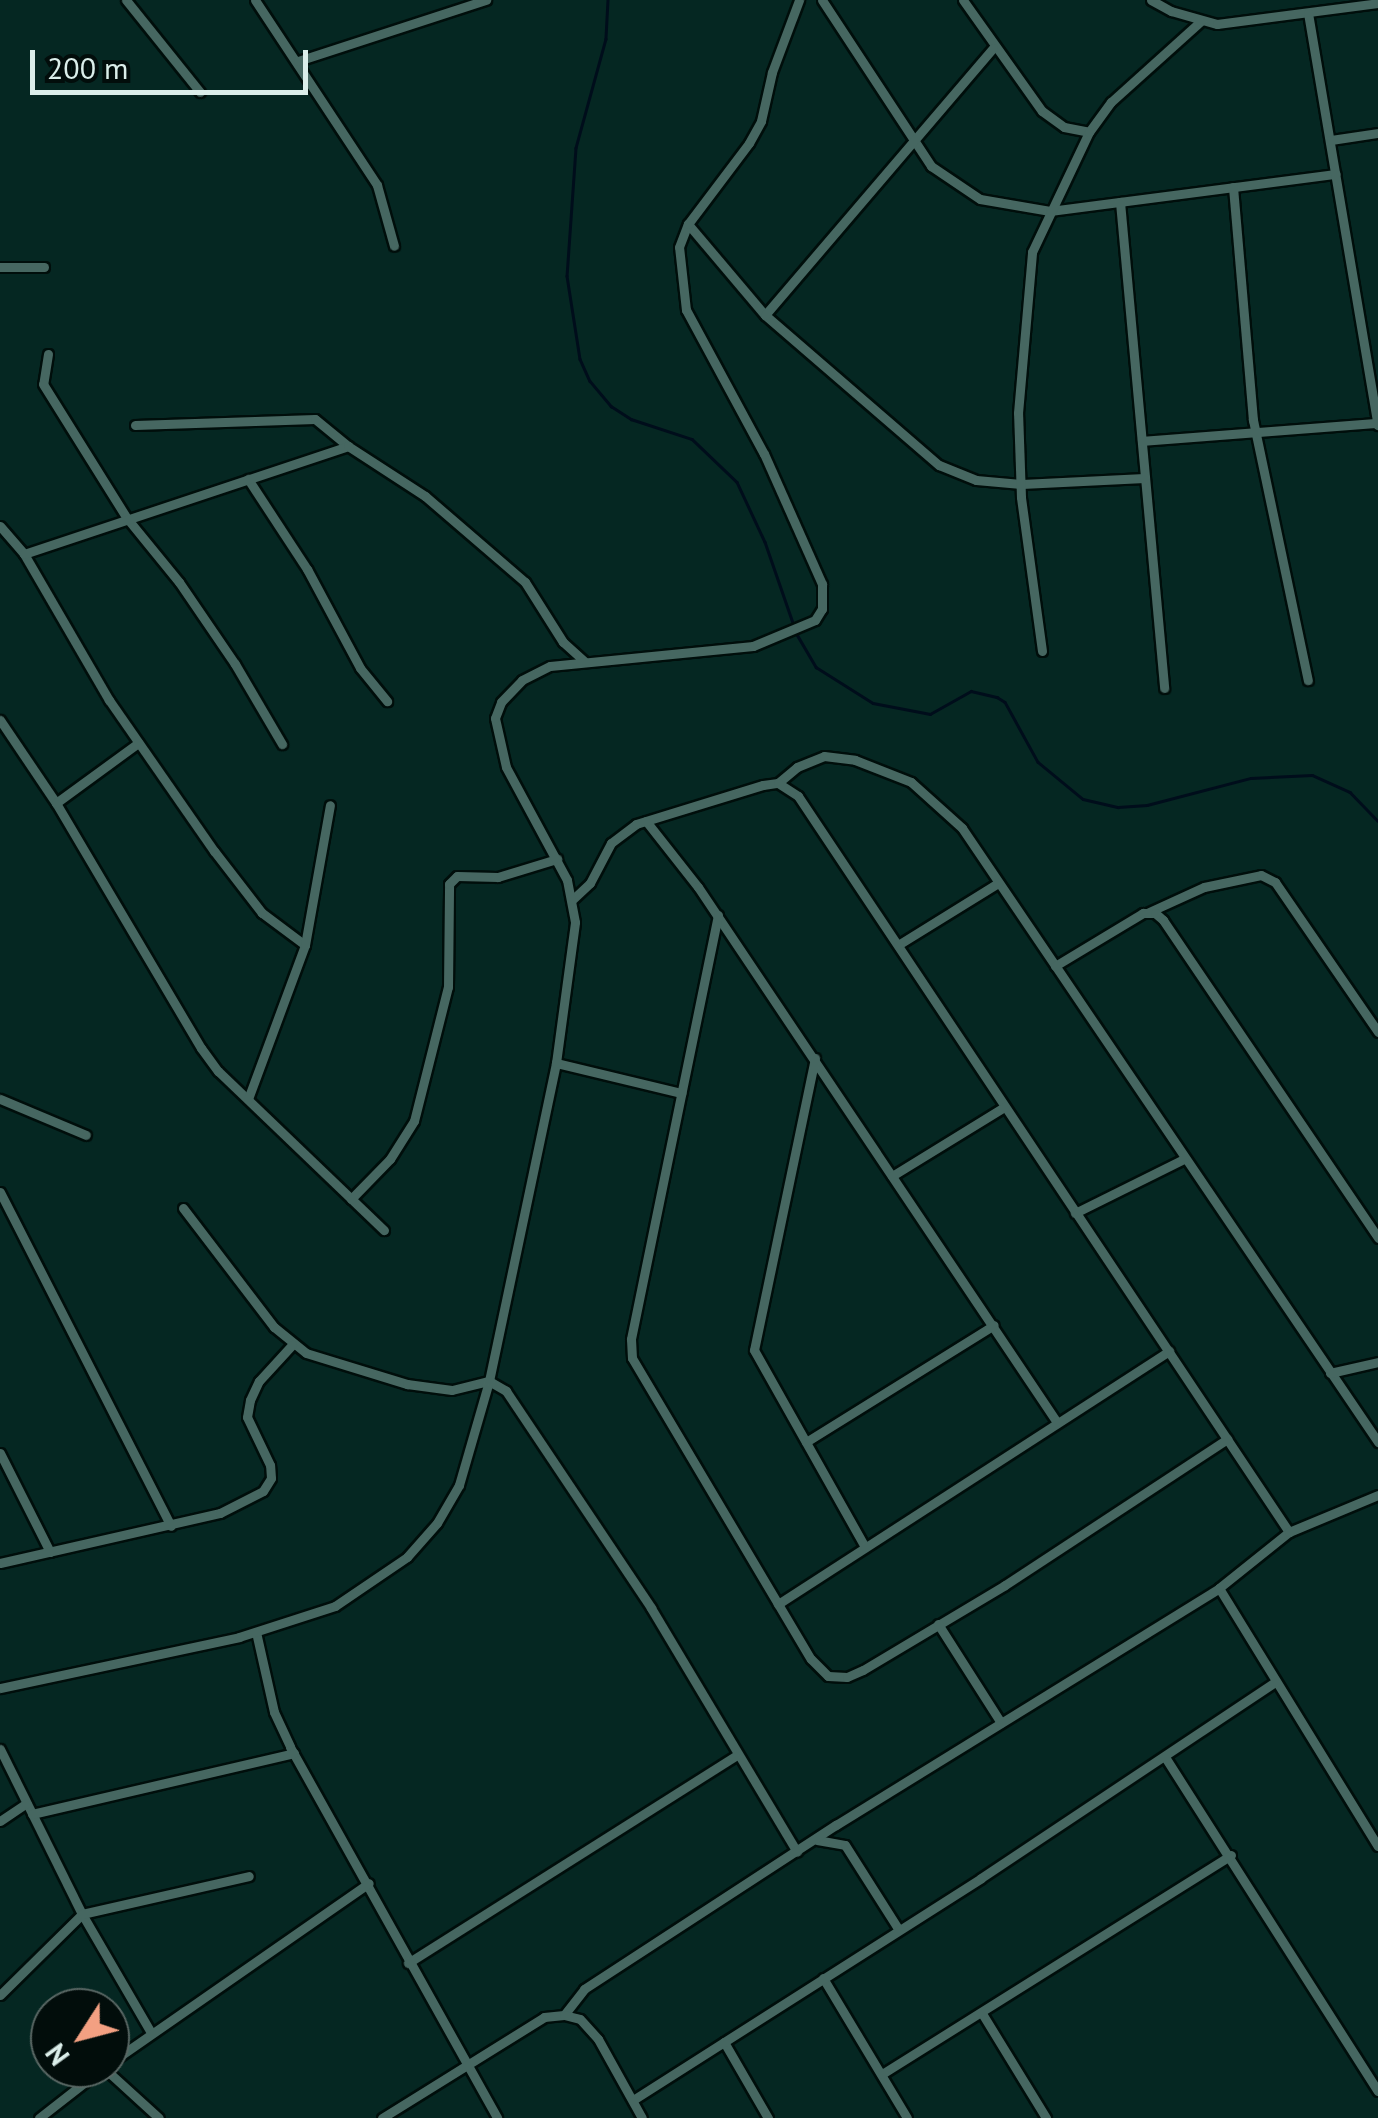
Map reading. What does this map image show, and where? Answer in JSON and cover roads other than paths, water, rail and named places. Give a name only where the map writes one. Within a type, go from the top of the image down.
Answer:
[{"type":"street","points":[[126,0],[200,92]]},
{"type":"street","points":[[255,0],[377,186],[394,246]]},
{"type":"street","points":[[298,61],[486,0]]},
{"type":"street","points":[[0,1688],[256,1632],[335,1606],[407,1557],[437,1522],[459,1485],[490,1381],[556,1062],[572,958],[573,899],[506,766],[495,718],[510,690],[550,666],[712,652],[776,640],[815,620],[822,609],[822,584],[810,555],[764,454],[686,310],[678,247],[688,224],[749,143],[799,0]]},
{"type":"street","points":[[822,0],[931,166],[980,199],[1050,211],[1336,174]]},
{"type":"street","points":[[963,0],[993,48],[1042,111],[1064,127],[1089,132]]},
{"type":"street","points":[[1151,0],[1200,22],[1249,23],[1342,4],[1378,3]]},
{"type":"street","points":[[1142,441],[1378,424],[1308,13]]},
{"type":"street","points":[[1042,651],[1021,484],[1018,413],[1032,252],[1089,132],[1111,102],[1200,22]]},
{"type":"street","points":[[765,314],[993,48]]},
{"type":"street","points":[[1331,140],[1378,133]]},
{"type":"street","points":[[1233,187],[1254,430],[1308,680]]},
{"type":"street","points":[[1120,202],[1164,688]]},
{"type":"street","points":[[688,224],[765,314],[939,465],[976,480],[1021,484],[1145,478]]},
{"type":"street","points":[[0,267],[44,267]]},
{"type":"street","points":[[48,354],[43,384],[126,517],[190,598],[282,744]]},
{"type":"street","points":[[134,425],[315,419],[348,446],[425,496],[525,582],[563,642],[584,662]]},
{"type":"street","points":[[24,554],[348,446]]},
{"type":"street","points":[[248,479],[307,569],[360,668],[387,701]]},
{"type":"street","points":[[0,526],[24,554],[138,743],[262,913],[305,944]]},
{"type":"street","points":[[0,720],[56,803],[201,1048],[248,1099],[384,1230]]},
{"type":"street","points":[[56,803],[138,743]]},
{"type":"street","points":[[573,899],[582,893],[621,832],[646,821],[778,783],[797,767],[824,756],[855,760],[911,782],[962,828],[1378,1442]]},
{"type":"street","points":[[778,783],[810,810],[1289,1532]]},
{"type":"street","points":[[248,1099],[305,944],[330,805]]},
{"type":"street","points":[[646,821],[718,915],[1056,1421]]},
{"type":"street","points":[[352,1199],[390,1159],[414,1121],[448,988],[450,884],[457,876],[498,877],[556,859]]},
{"type":"street","points":[[1056,966],[1118,925],[1204,888],[1262,875],[1274,882],[1378,1032]]},
{"type":"street","points":[[898,944],[998,883]]},
{"type":"street","points":[[1150,912],[1163,920],[1183,944],[1378,1238]]},
{"type":"street","points":[[718,915],[630,1339],[632,1358],[811,1659],[828,1676],[847,1678],[863,1670],[1226,1438]]},
{"type":"street","points":[[815,1058],[754,1350],[865,1547]]},
{"type":"street","points":[[556,1062],[681,1093]]},
{"type":"street","points":[[0,1099],[86,1135]]},
{"type":"street","points":[[892,1176],[1004,1107]]},
{"type":"street","points":[[1075,1213],[1184,1159]]},
{"type":"street","points":[[0,1192],[171,1526]]},
{"type":"street","points":[[183,1208],[292,1345],[407,1384],[452,1390],[490,1381],[506,1391],[651,1608],[736,1756],[797,1852]]},
{"type":"street","points":[[806,1442],[994,1325]]},
{"type":"street","points":[[0,1563],[220,1513],[263,1491],[271,1478],[270,1465],[247,1416],[250,1400],[259,1381],[292,1345]]},
{"type":"street","points":[[778,1604],[1169,1351]]},
{"type":"street","points":[[1330,1373],[1378,1362]]},
{"type":"street","points":[[0,1453],[50,1552]]},
{"type":"street","points":[[564,2015],[584,1990],[1001,1722],[1219,1588],[1289,1532],[1378,1495]]},
{"type":"street","points":[[1219,1588],[1378,1846]]},
{"type":"street","points":[[938,1624],[1001,1722]]},
{"type":"street","points":[[256,1632],[274,1712],[294,1753],[497,2118]]},
{"type":"street","points":[[633,2100],[1166,1757],[1275,1682]]},
{"type":"street","points":[[0,1750],[82,1914],[150,2031]]},
{"type":"street","points":[[32,1814],[294,1753]]},
{"type":"street","points":[[408,1964],[736,1756]]},
{"type":"street","points":[[1166,1757],[1378,2091]]},
{"type":"street","points":[[0,1822],[27,1803]]},
{"type":"street","points":[[817,1840],[845,1845],[897,1928]]},
{"type":"street","points":[[882,2074],[982,2015],[1231,1854]]},
{"type":"street","points":[[0,1995],[82,1914],[249,1876]]},
{"type":"street","points":[[130,2046],[369,1882]]},
{"type":"street","points":[[823,1978],[907,2118]]},
{"type":"street","points":[[382,2118],[544,2017],[564,2015],[580,2019],[598,2038],[642,2118]]},
{"type":"street","points":[[982,2015],[1046,2118]]},
{"type":"street","points":[[724,2042],[768,2118]]},
{"type":"street","points":[[39,2118],[77,2088]]},
{"type":"street","points":[[125,2088],[159,2118]]},
{"type":"waterway","points":[[608,0],[606,39],[576,148],[567,276],[580,359],[590,381],[611,406],[631,419],[692,439],[737,482],[765,542],[793,623]]},
{"type":"waterway","points":[[795,631],[816,667],[873,703],[930,714],[971,691],[997,697],[1005,702],[1038,762],[1083,799],[1118,807],[1147,805],[1251,778],[1312,775],[1350,792],[1378,821]]}]
